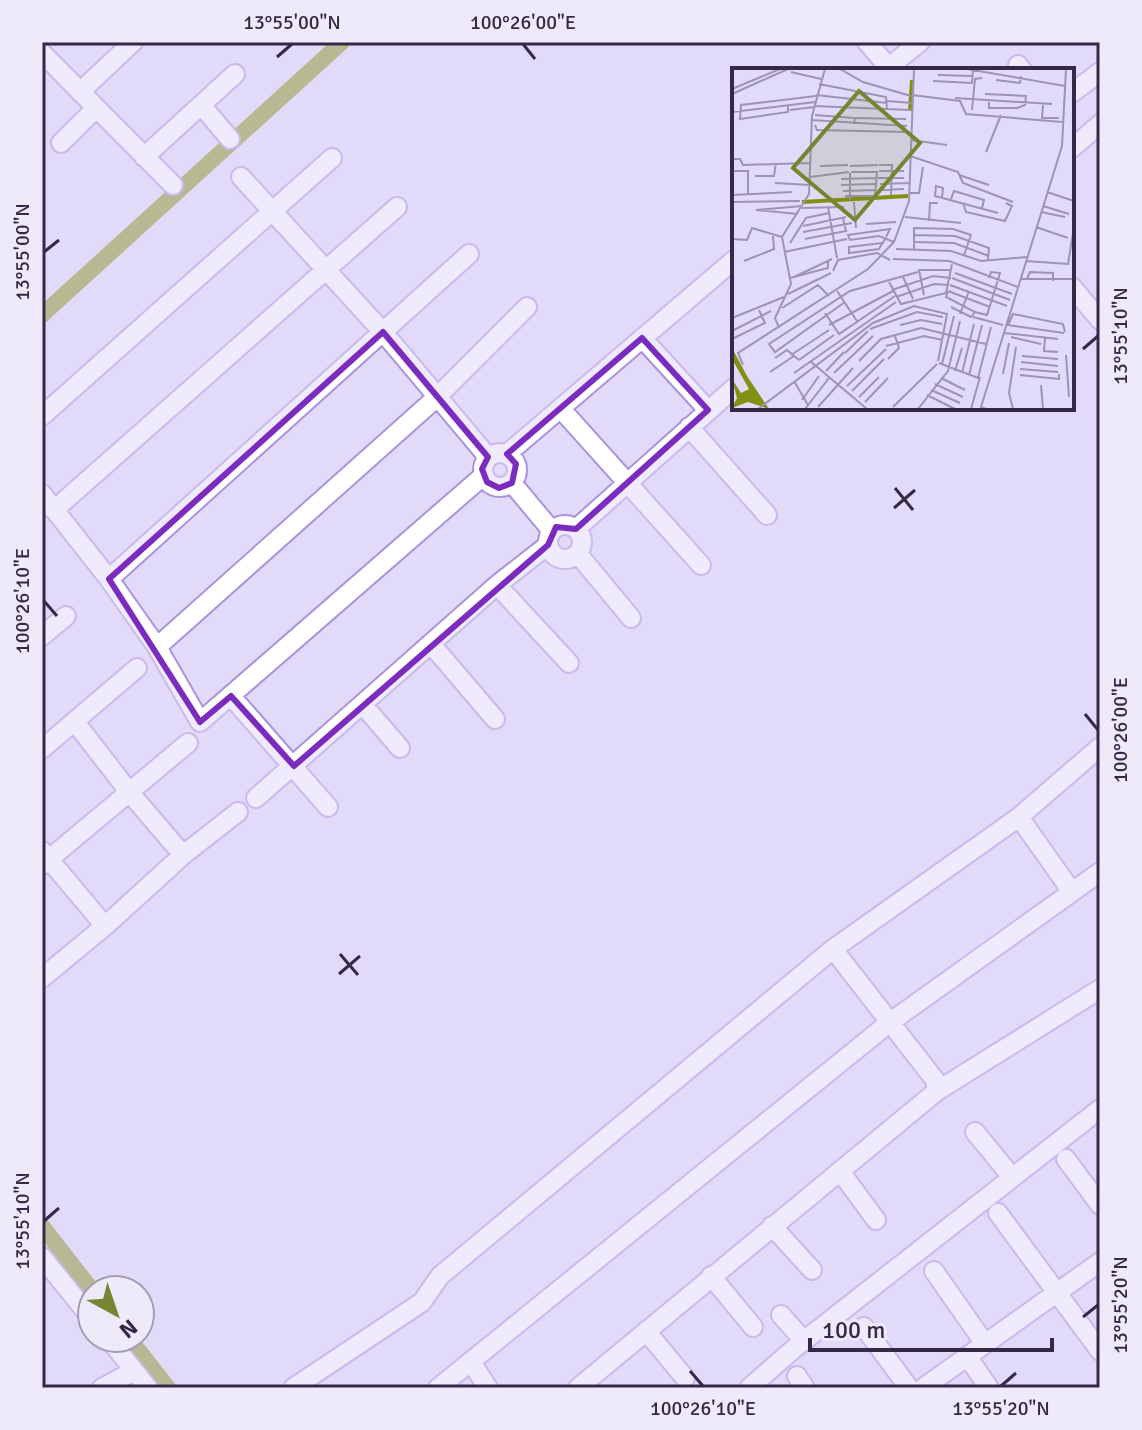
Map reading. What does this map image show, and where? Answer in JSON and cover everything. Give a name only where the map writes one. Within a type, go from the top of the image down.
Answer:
[{"type":"street","points":[[80,92],[133,42]]},
{"type":"street","points":[[867,42],[883,67],[920,42]]},
{"type":"street","points":[[42,53],[173,185]]},
{"type":"street","points":[[1074,92],[1100,72]]},
{"type":"street","points":[[144,157],[235,74]]},
{"type":"street","points":[[201,105],[230,139]]},
{"type":"street","points":[[61,143],[96,108]]},
{"type":"street","points":[[1075,138],[1100,124]]},
{"type":"street","points":[[42,416],[332,158]]},
{"type":"street","points":[[241,177],[383,332],[488,457]]},
{"type":"street","points":[[54,510],[397,207]]},
{"type":"street","points":[[109,579],[469,254]]},
{"type":"street","points":[[507,454],[732,265]]},
{"type":"street","points":[[1074,289],[1100,320]]},
{"type":"street","points":[[157,647],[436,398],[527,307]]},
{"type":"street","points":[[642,338],[708,410]]},
{"type":"street","points":[[576,529],[732,390]]},
{"type":"street","points":[[561,409],[701,565]]},
{"type":"street","points":[[689,427],[767,515]]},
{"type":"street","points":[[42,494],[109,579],[157,647],[200,722],[483,476],[484,462],[488,457],[500,452],[507,454],[516,464],[516,477],[512,483],[499,488],[492,486],[483,476]]},
{"type":"street","points":[[256,798],[294,766],[550,538],[566,525],[576,529],[582,538],[578,554],[569,559],[558,558],[550,552],[550,538],[512,483]]},
{"type":"street","points":[[578,554],[631,618]]},
{"type":"street","points":[[497,585],[569,663]]},
{"type":"street","points":[[42,636],[66,616]]},
{"type":"street","points":[[431,644],[495,719]]},
{"type":"street","points":[[42,749],[137,668]]},
{"type":"street","points":[[231,696],[328,807]]},
{"type":"street","points":[[363,705],[400,748]]},
{"type":"street","points":[[75,722],[183,855]]},
{"type":"street","points":[[105,926],[44,859],[130,793],[188,743]]},
{"type":"street","points":[[293,1388],[422,1302],[440,1276],[833,949],[1019,817],[1100,747]]},
{"type":"street","points":[[42,978],[183,855],[238,812]]},
{"type":"street","points":[[1019,817],[1072,892]]},
{"type":"street","points":[[438,1388],[889,1023],[1100,872]]},
{"type":"street","points":[[833,949],[935,1080],[937,1091]]},
{"type":"street","points":[[581,1387],[937,1091],[1100,989]]},
{"type":"street","points":[[749,1388],[804,1341],[1100,1109]]},
{"type":"street","points":[[975,1132],[1012,1177]]},
{"type":"street","points":[[1066,1159],[1100,1205]]},
{"type":"street","points":[[840,1171],[876,1220]]},
{"type":"street","points":[[998,1213],[1100,1351]]},
{"type":"street","points":[[772,1226],[812,1270]]},
{"type":"street","points":[[42,1257],[76,1299]]},
{"type":"street","points":[[923,1388],[1100,1262]]},
{"type":"street","points":[[934,1271],[985,1344]]},
{"type":"street","points":[[711,1276],[753,1327]]},
{"type":"street","points":[[781,1315],[804,1341]]},
{"type":"street","points":[[864,1327],[909,1388]]},
{"type":"street","points":[[646,1331],[685,1378]]},
{"type":"street","points":[[121,1354],[148,1388]]},
{"type":"street","points":[[967,1356],[989,1388]]},
{"type":"street","points":[[471,1362],[488,1388]]},
{"type":"street","points":[[102,1388],[134,1371]]},
{"type":"highlighted area","points":[[383,332],[488,457],[482,469],[487,482],[499,488],[512,483],[516,464],[507,454],[642,338],[708,410],[576,529],[556,527],[548,545],[294,766],[231,696],[200,722],[109,579]]},
{"type":"waterway","points":[[42,315],[342,42]]},
{"type":"waterway","points":[[42,1226],[80,1274]]},
{"type":"waterway","points":[[141,1354],[168,1388]]}]
